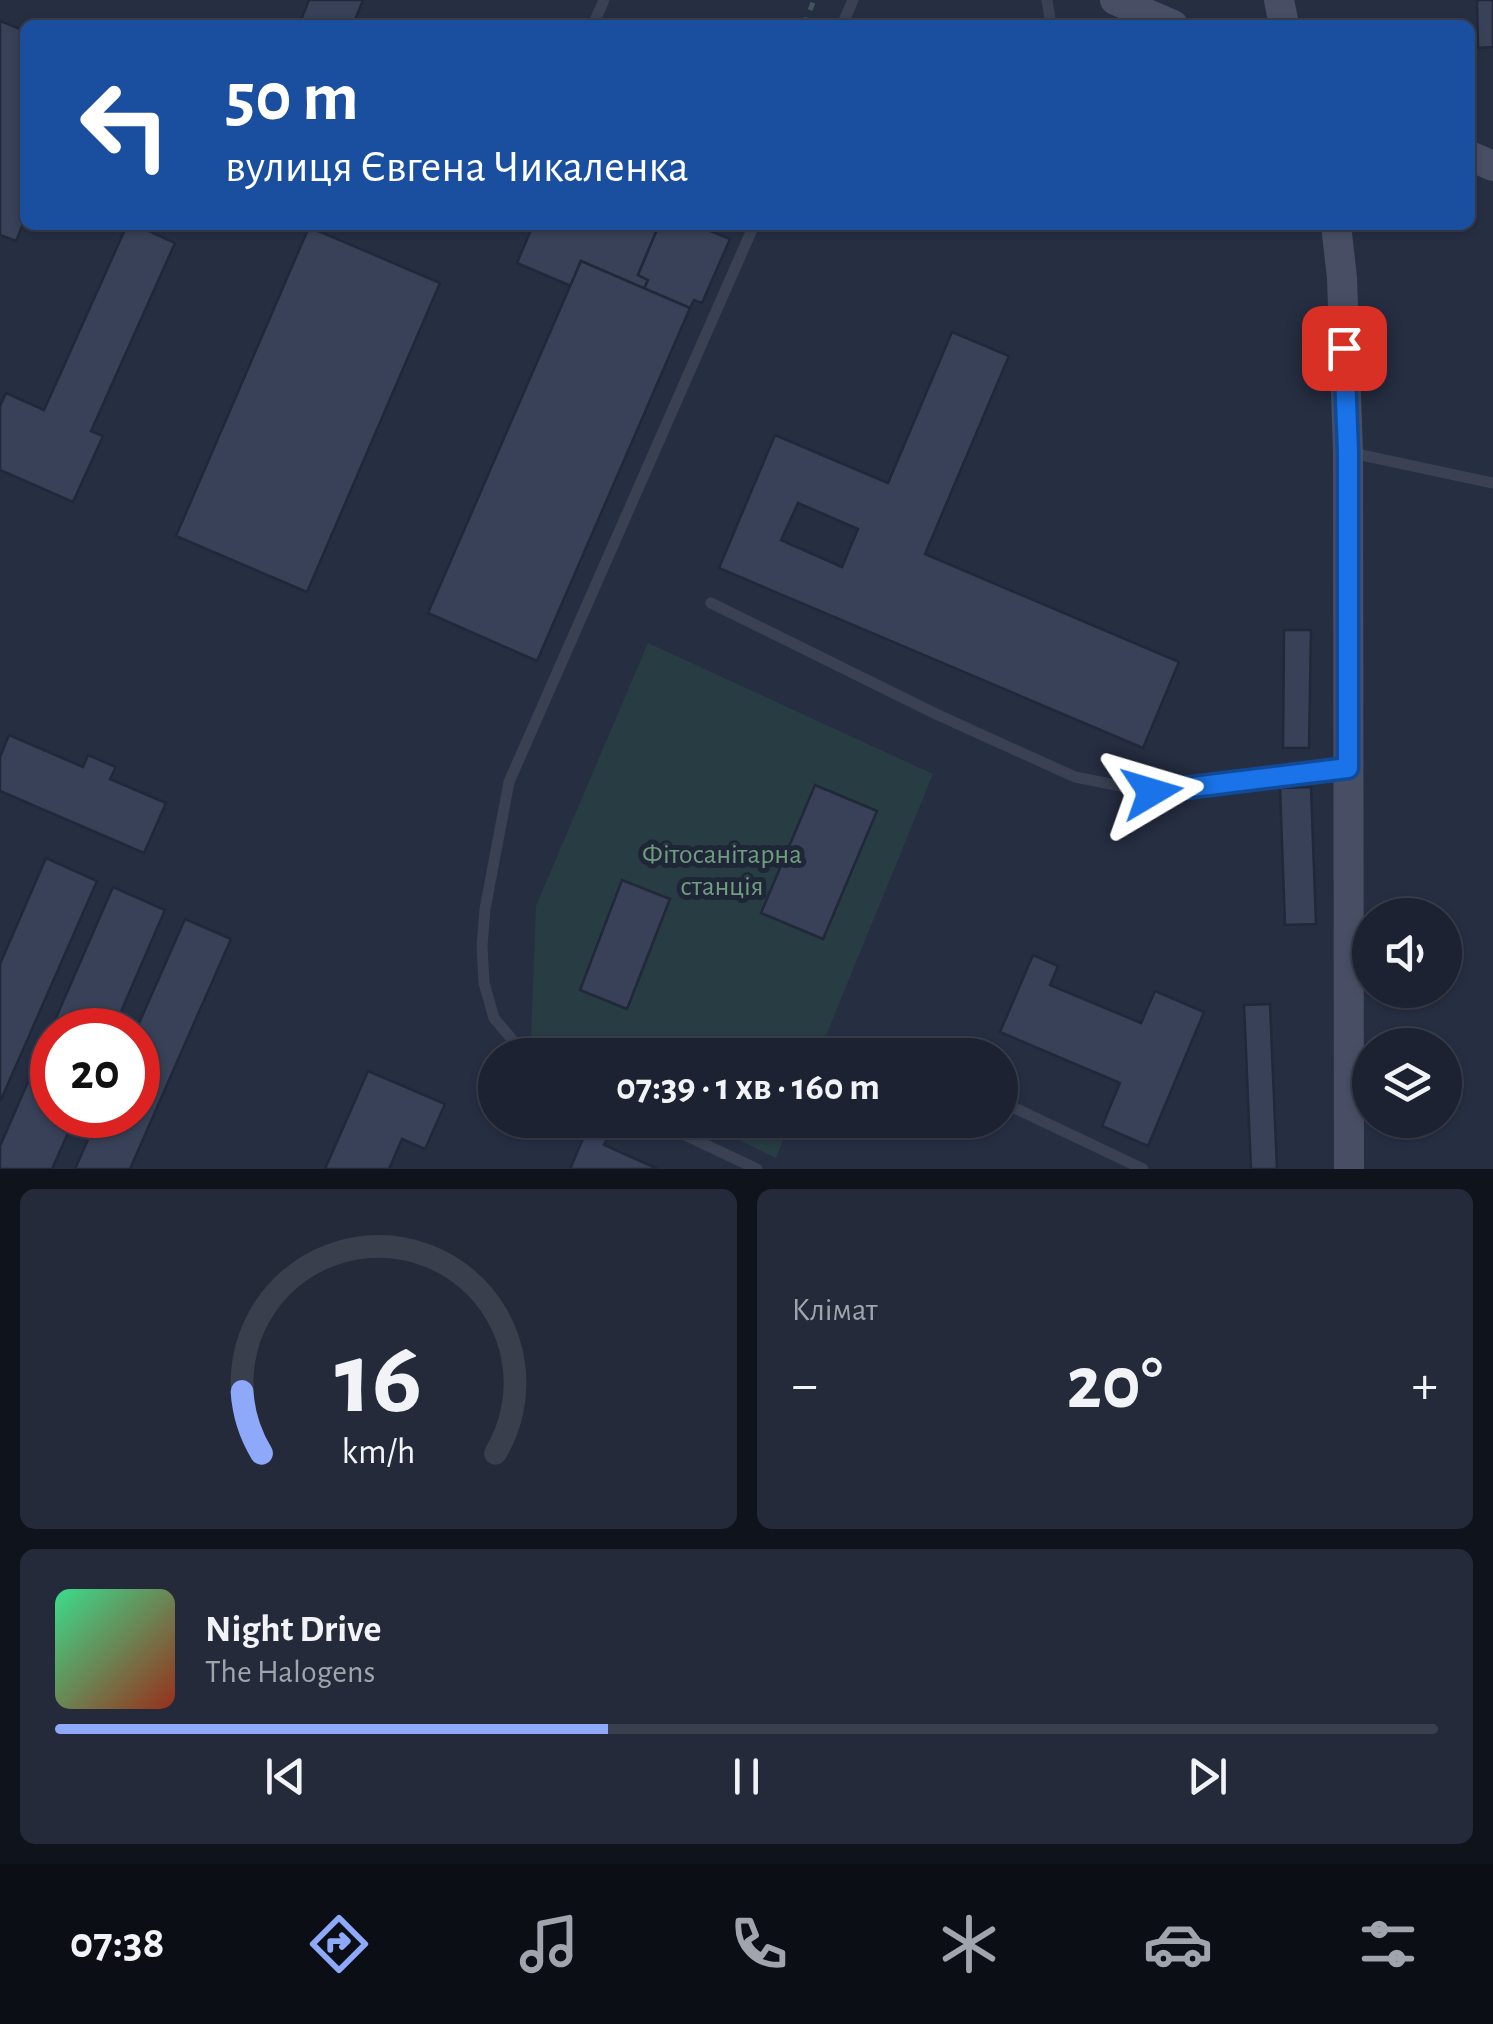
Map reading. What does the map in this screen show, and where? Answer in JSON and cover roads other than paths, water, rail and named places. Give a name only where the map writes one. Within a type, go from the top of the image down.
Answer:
[{"type":"main road","points":[[1115,0],[1161,20]]},
{"type":"main road","points":[[1337,230],[1348,452],[1348,1169]]},
{"type":"lane","points":[[510,1038],[494,1018],[484,983],[482,943],[509,782],[752,230]]},
{"type":"lane","points":[[1348,452],[1493,483]]},
{"type":"lane","points":[[711,603],[936,714],[1075,777],[1152,792],[1348,768]]},
{"type":"lane","points":[[1018,1110],[1143,1169]]},
{"type":"lane","points":[[691,1138],[756,1169]]},
{"type":"park label","name":"Фітосанітарна станція","points":[[722,871]]}]
